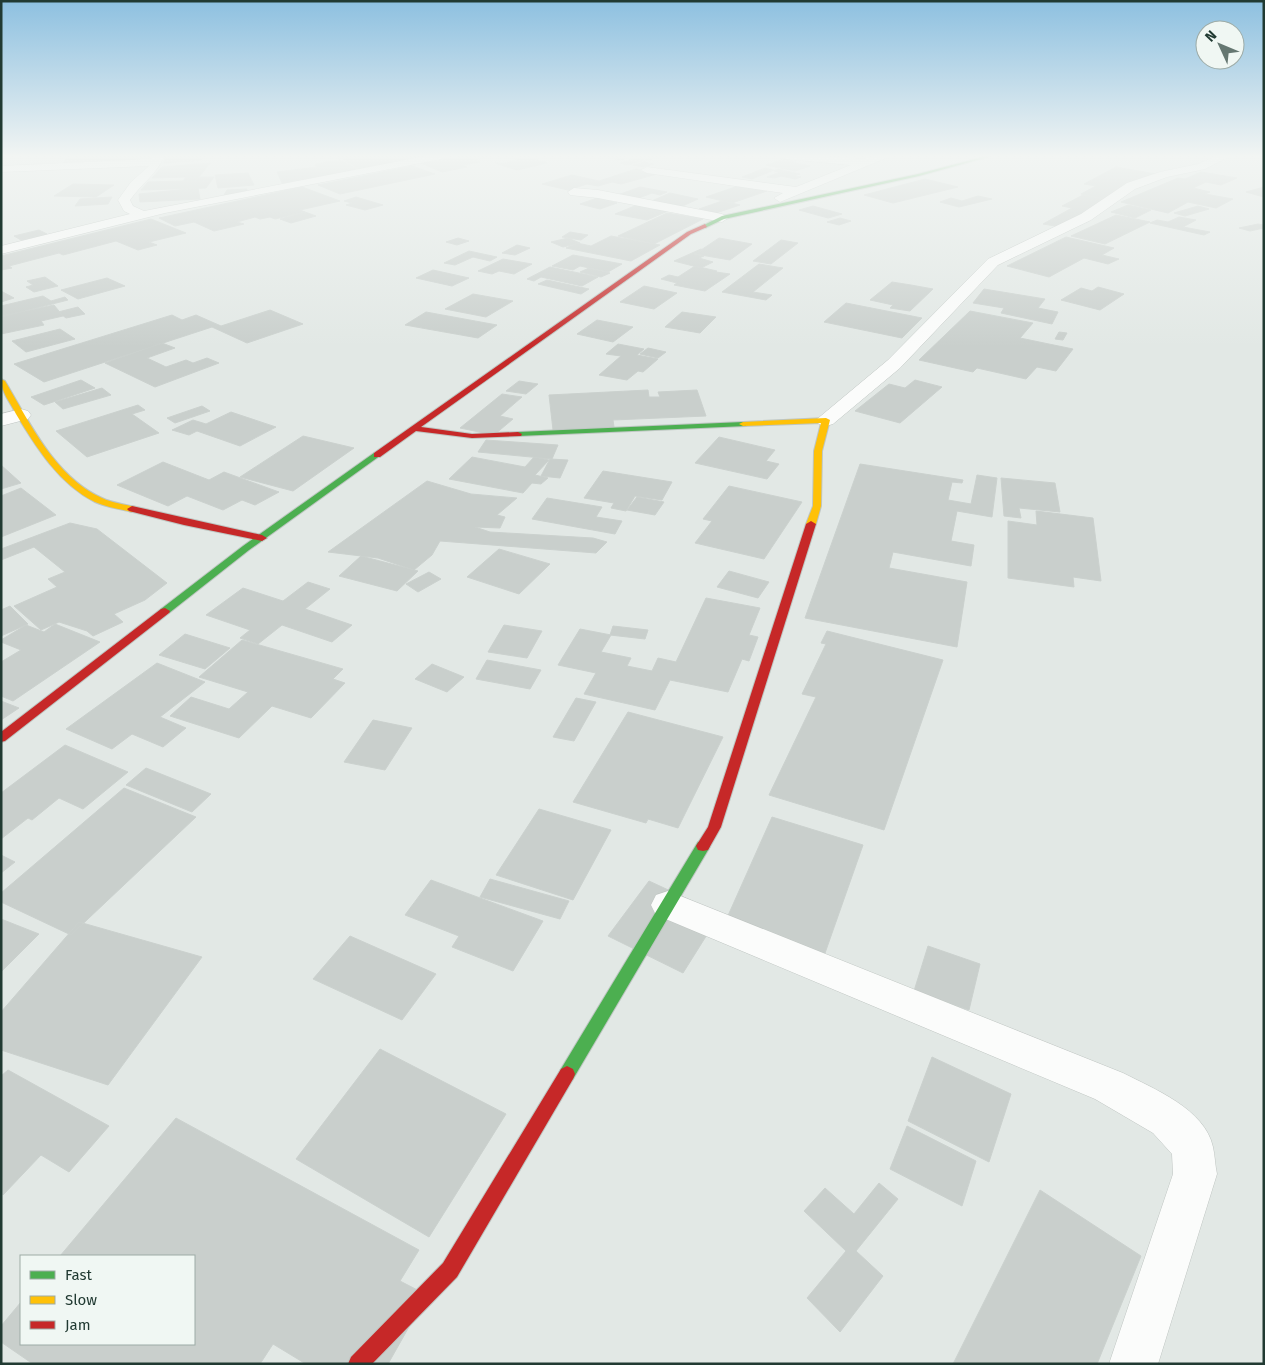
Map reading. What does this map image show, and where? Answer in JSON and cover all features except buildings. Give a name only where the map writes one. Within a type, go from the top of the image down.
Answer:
[{"type":"main road","points":[[1,738],[262,538],[689,234],[718,220]]},
{"type":"main road","points":[[1,381],[48,457],[69,480],[100,500],[184,522],[262,538]]},
{"type":"main road","points":[[358,1364],[450,1270],[714,827],[767,667],[817,506],[818,451],[826,420],[472,436],[416,429]]},
{"type":"street","points":[[1,250],[124,220]]},
{"type":"street","points":[[826,420],[894,364],[951,306],[982,270],[993,262],[1080,220]]},
{"type":"street","points":[[1,420],[21,415]]},
{"type":"street","points":[[668,905],[1109,1086],[1168,1119],[1192,1146],[1195,1174],[1133,1364]]},
{"type":"traffic: fast","points":[[705,226],[718,220]]},
{"type":"traffic: fast","points":[[518,434],[743,424]]},
{"type":"traffic: fast","points":[[165,611],[246,548],[377,455]]},
{"type":"traffic: fast","points":[[567,1074],[703,846]]},
{"type":"traffic: slow","points":[[1,381],[42,448],[67,477],[81,490],[98,500],[132,509]]},
{"type":"traffic: slow","points":[[743,424],[826,420],[818,451],[817,506],[811,524]]},
{"type":"traffic: jam","points":[[377,455],[689,233],[705,226]]},
{"type":"traffic: jam","points":[[416,429],[472,436],[518,434]]},
{"type":"traffic: jam","points":[[132,509],[262,538]]},
{"type":"traffic: jam","points":[[703,846],[714,827],[811,524]]},
{"type":"traffic: jam","points":[[1,738],[165,611]]},
{"type":"traffic: jam","points":[[358,1364],[450,1270],[567,1074]]}]
